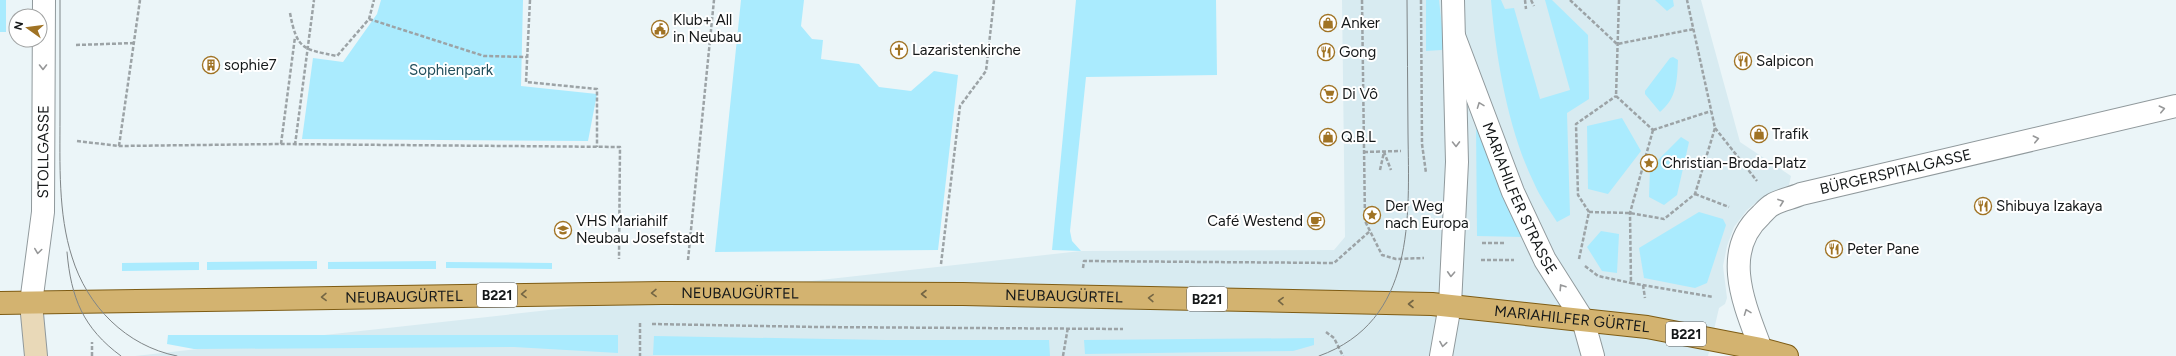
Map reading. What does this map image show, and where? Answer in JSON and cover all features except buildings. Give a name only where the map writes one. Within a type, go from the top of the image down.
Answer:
[{"type":"main road","name":"NEUBAUGÜRTEL","points":[[0,303],[662,292],[1060,295],[1450,305]]},
{"type":"main road","points":[[31,303],[36,356]]},
{"type":"main road","name":"MARIAHILFER GÜRTEL","points":[[1450,305],[1647,327],[1761,349],[1787,356]]},
{"type":"street","name":"STOLLGASSE","points":[[31,303],[43,212],[44,0]]},
{"type":"street","name":"MARIAHILFER STRASSE","points":[[1441,356],[1450,305],[1457,162],[1453,0]]},
{"type":"street","name":"MARIAHILFER STRASSE","points":[[1454,36],[1513,192],[1540,252],[1583,320],[1593,356]]},
{"type":"street","name":"BÜRGERSPITALGASSE","points":[[1761,349],[1745,307],[1740,288],[1737,264],[1742,240],[1753,222],[1772,205],[1801,194],[2176,106]]},
{"type":"path","points":[[119,146],[140,0]]},
{"type":"path","points":[[295,145],[314,0]]},
{"type":"path","points":[[295,37],[307,50],[337,56],[369,19],[374,0]]},
{"type":"path","points":[[530,0],[526,82],[597,89],[597,147]]},
{"type":"path","points":[[688,260],[714,0]]},
{"type":"path","points":[[941,264],[960,106],[986,71],[994,0]]},
{"type":"path","points":[[1362,0],[1365,221],[1382,255],[1396,259],[1452,251],[1540,252],[1579,261],[1598,276],[1632,283],[1714,297],[1740,288]]},
{"type":"path","points":[[1526,0],[1526,9]]},
{"type":"path","points":[[1531,0],[1534,6]]},
{"type":"path","points":[[1570,0],[1617,44]]},
{"type":"path","points":[[1619,0],[1616,96],[1653,130]]},
{"type":"path","points":[[1687,0],[1715,128],[1757,182]]},
{"type":"path","points":[[281,144],[295,37],[290,13]]},
{"type":"path","points":[[369,19],[484,56],[527,57]]},
{"type":"path","points":[[1617,44],[1694,29]]},
{"type":"path","points":[[76,45],[134,43]]},
{"type":"path","points":[[1579,261],[1588,212],[1578,195],[1576,124],[1616,96]]},
{"type":"path","points":[[1653,130],[1711,111]]},
{"type":"path","points":[[1588,212],[1630,213],[1664,218],[1695,194],[1715,128]]},
{"type":"path","points":[[1632,283],[1630,213],[1653,130]]},
{"type":"path","points":[[77,141],[119,146],[281,144],[620,147],[619,259]]},
{"type":"path","points":[[1364,152],[1401,151]]},
{"type":"path","points":[[1384,152],[1391,170]]},
{"type":"path","points":[[1380,170],[1384,152]]},
{"type":"path","points":[[1695,194],[1732,208]]},
{"type":"path","points":[[1084,261],[1334,263],[1370,231]]},
{"type":"path","points":[[1452,251],[1540,252]]},
{"type":"path","points":[[640,324],[1068,329]]},
{"type":"path","points":[[1334,338],[1343,356]]},
{"type":"path","points":[[92,342],[92,356]]},
{"type":"shaded area","points":[[1342,0],[1701,0],[1740,142],[1791,176],[1789,185],[1764,196],[1747,210],[1734,227],[1727,246],[1723,266],[1727,298],[1725,304],[1719,308],[1708,356],[135,356],[1081,251],[1334,250],[1345,237]]},
{"type":"green space","points":[[0,0],[6,0],[6,32],[0,32]]},
{"type":"green space","name":"Sophienpark","points":[[381,0],[523,0],[521,86],[597,94],[588,141],[302,139],[313,58],[343,62],[377,14]]},
{"type":"green space","points":[[741,0],[804,0],[801,26],[812,39],[823,40],[821,59],[859,64],[879,87],[911,91],[934,71],[958,75],[938,250],[715,252]]},
{"type":"green space","points":[[1076,0],[1216,0],[1217,75],[1086,77],[1070,231],[1072,241],[1081,251],[1052,250]]},
{"type":"green space","points":[[1426,0],[1439,0],[1444,45],[1442,50],[1426,51]]},
{"type":"green space","points":[[1491,0],[1501,0],[1505,9],[1514,8],[1540,99],[1570,90],[1545,0],[1552,0],[1588,35],[1589,99],[1567,113],[1570,215],[1557,222],[1536,188],[1525,162],[1510,117],[1496,46]]},
{"type":"green space","points":[[1655,0],[1673,0],[1674,6],[1667,11]]},
{"type":"green space","points":[[1673,57],[1678,60],[1675,89],[1670,101],[1660,112],[1645,94],[1645,91],[1670,58]]},
{"type":"green space","points":[[1622,118],[1641,151],[1608,194],[1588,189],[1587,126]]},
{"type":"green space","points":[[1476,122],[1523,237],[1477,236]]},
{"type":"green space","points":[[1681,137],[1689,142],[1677,195],[1664,205],[1649,197],[1650,168]]},
{"type":"green space","points":[[1699,212],[1723,219],[1726,225],[1707,283],[1695,288],[1644,278],[1639,248]]},
{"type":"green space","points":[[1601,231],[1619,234],[1617,273],[1602,271],[1587,247]]},
{"type":"green space","points":[[317,261],[317,269],[207,270],[207,262]]},
{"type":"green space","points":[[436,261],[436,269],[328,269],[328,262]]},
{"type":"green space","points":[[199,262],[199,270],[122,271],[122,263]]},
{"type":"green space","points":[[446,262],[552,263],[552,269],[446,268]]},
{"type":"green space","points":[[168,335],[618,335],[618,353],[514,347],[194,349],[167,344]]},
{"type":"green space","points":[[654,336],[886,340],[1049,340],[1050,356],[653,355]]},
{"type":"green space","points":[[1314,338],[1314,345],[1293,351],[1085,354],[1084,340]]},
{"type":"tram line","points":[[60,0],[61,188],[64,223],[67,241],[72,257],[88,292],[98,307],[111,321],[125,333],[141,343],[158,351],[177,356]]},
{"type":"tram line","points":[[1319,356],[1351,340],[1374,318],[1390,292],[1400,263],[1406,232],[1408,199],[1407,0]]},
{"type":"tram line","points":[[67,252],[72,284],[81,311],[97,334],[121,356]]},
{"type":"place","name":"Anker","points":[[1328,23]]},
{"type":"place","name":"Klub+ All in Neubau","points":[[660,29]]},
{"type":"place","name":"Lazaristenkirche","points":[[899,50]]},
{"type":"place","name":"Gong","points":[[1326,52]]},
{"type":"place","name":"Salpicon","points":[[1743,61]]},
{"type":"place","name":"sophie7","points":[[211,65]]},
{"type":"place","name":"Di Vô","points":[[1329,94]]},
{"type":"place","name":"Trafik","points":[[1759,134]]},
{"type":"place","name":"Q.B.L","points":[[1328,137]]},
{"type":"place","name":"Christian-Broda-Platz","points":[[1649,163]]},
{"type":"place","name":"Shibuya Izakaya","points":[[1983,206]]},
{"type":"place","name":"Der Weg nach Europa","points":[[1372,215]]},
{"type":"place","name":"Café Westend","points":[[1316,221]]},
{"type":"place","name":"VHS Mariahilf Neubau Josefstadt","points":[[563,230]]},
{"type":"place","name":"Peter Pane","points":[[1834,249]]}]
